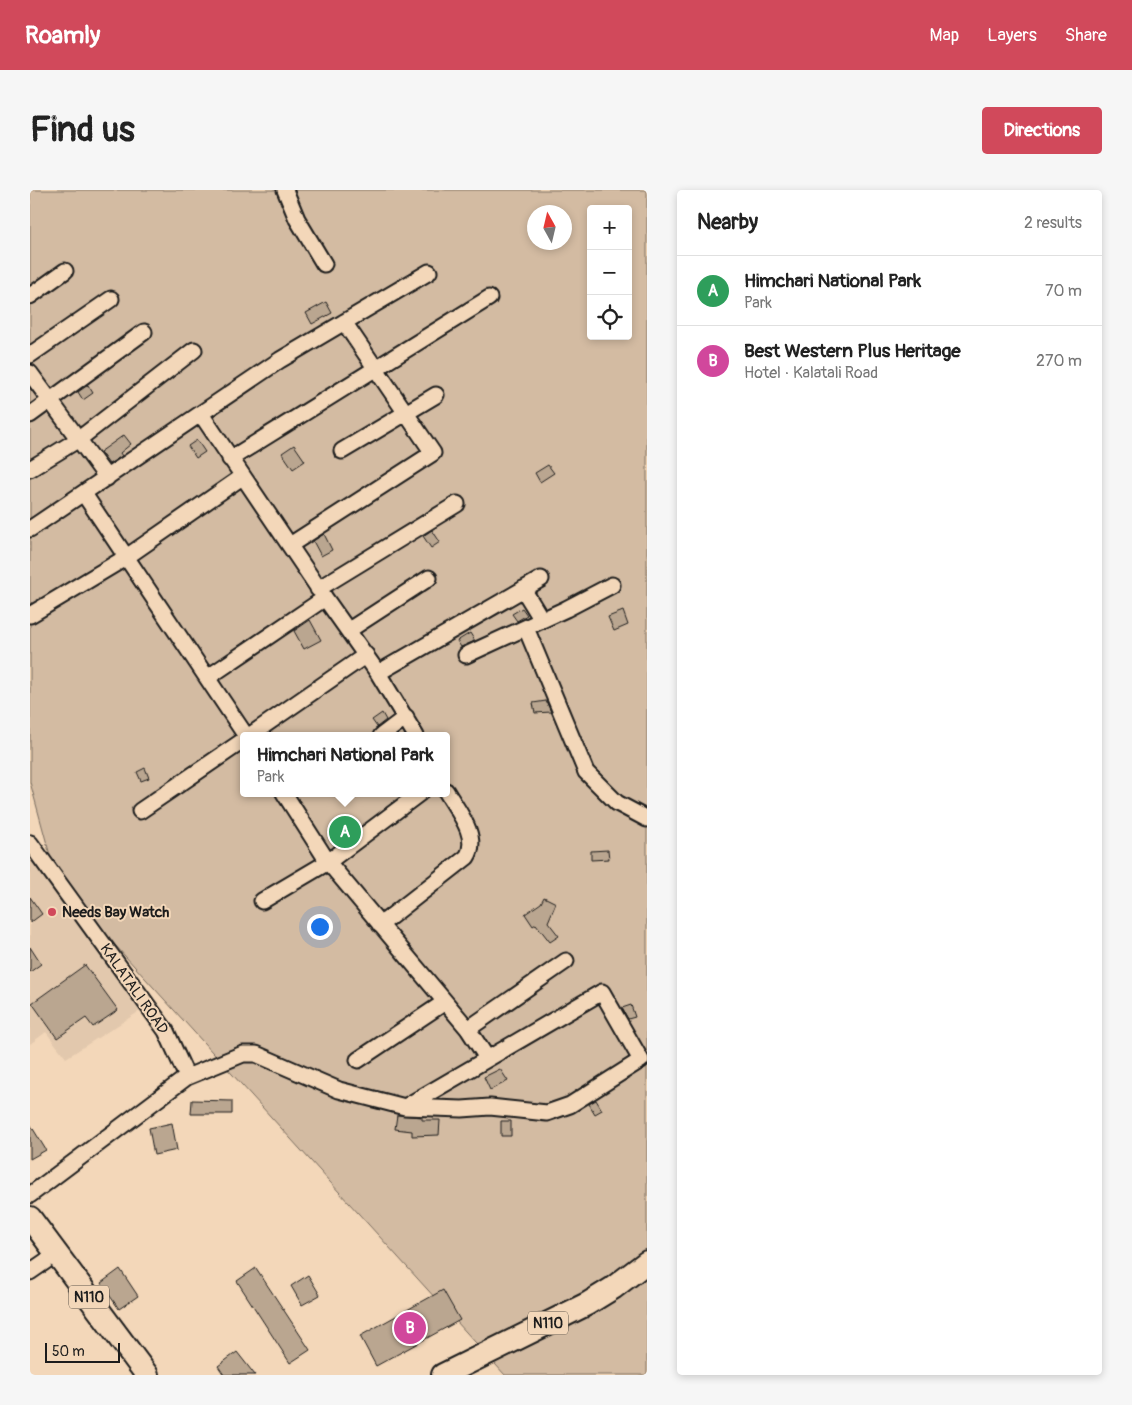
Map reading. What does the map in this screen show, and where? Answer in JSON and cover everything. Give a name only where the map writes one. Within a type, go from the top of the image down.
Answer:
[{"type":"highway","name":"N110","points":[[30,1218],[147,1375]]},
{"type":"highway","name":"N110","points":[[30,1239],[38,1267],[132,1375]]},
{"type":"highway","name":"N110","points":[[443,1375],[587,1304],[614,1288],[647,1262]]},
{"type":"highway","name":"N110","points":[[476,1375],[618,1302],[647,1280]]},
{"type":"street","points":[[285,190],[296,219],[324,264]]},
{"type":"street","points":[[30,296],[65,271]]},
{"type":"street","points":[[30,529],[280,360],[429,272]]},
{"type":"street","points":[[230,459],[489,298]]},
{"type":"street","points":[[30,356],[111,299]]},
{"type":"street","points":[[290,544],[433,453],[344,322]]},
{"type":"street","points":[[30,415],[51,402],[144,332]]},
{"type":"street","points":[[30,469],[79,439],[194,350]]},
{"type":"street","points":[[30,373],[107,478]]},
{"type":"street","points":[[342,450],[436,395]]},
{"type":"street","points":[[201,414],[242,477],[366,655],[414,732]]},
{"type":"street","points":[[30,616],[125,558],[242,477]]},
{"type":"street","points":[[84,494],[125,558],[245,732]]},
{"type":"street","points":[[207,678],[322,593],[458,504]]},
{"type":"street","points":[[349,630],[429,578]]},
{"type":"street","points":[[378,673],[541,579]]},
{"type":"street","points":[[466,655],[526,628],[612,585]]},
{"type":"street","points":[[523,590],[542,620]]},
{"type":"street","points":[[526,628],[586,772],[617,802],[647,819]]},
{"type":"street","points":[[254,732],[366,655]]},
{"type":"street","points":[[386,732],[406,717]]},
{"type":"street","points":[[140,811],[240,743]]},
{"type":"street","points":[[292,797],[310,837],[328,862],[468,1029],[486,1058]]},
{"type":"street","points":[[262,901],[328,862],[415,797]]},
{"type":"street","points":[[380,925],[467,857],[472,850],[472,840],[449,797]]},
{"type":"street","name":"KALATALI ROAD","points":[[30,843],[166,1031],[187,1077]]},
{"type":"street","points":[[468,1029],[566,961]]},
{"type":"street","points":[[30,1195],[187,1077],[243,1054],[256,1054],[339,1090],[406,1107],[462,1109],[490,1107],[547,1113],[570,1104],[641,1060],[602,992],[486,1058],[406,1107]]},
{"type":"street","points":[[358,1060],[445,1002]]},
{"type":"shaded area","points":[[30,190],[647,190],[647,1375],[505,1375],[57,881],[30,782]]},
{"type":"shaded area","points":[[30,842],[148,1006],[66,1058],[46,1032],[30,1044]]},
{"type":"building","points":[[326,302],[332,313],[312,324],[306,313]]},
{"type":"building","points":[[88,385],[93,393],[83,400],[78,392]]},
{"type":"building","points":[[124,435],[131,444],[120,453],[122,456],[109,464],[100,452]]},
{"type":"building","points":[[197,440],[205,452],[196,458],[188,446]]},
{"type":"building","points":[[294,445],[305,461],[293,469],[282,453]]},
{"type":"building","points":[[548,465],[554,473],[540,482],[535,473]]},
{"type":"building","points":[[432,530],[440,542],[431,548],[423,536]]},
{"type":"building","points":[[324,534],[332,550],[321,556],[313,541]]},
{"type":"building","points":[[522,608],[527,615],[517,621],[512,614]]},
{"type":"building","points":[[623,611],[628,625],[614,631],[608,617]]},
{"type":"building","points":[[310,620],[321,640],[304,649],[294,631]]},
{"type":"building","points":[[470,633],[475,641],[461,647],[457,641]]},
{"type":"building","points":[[546,701],[551,712],[535,713],[533,703]]},
{"type":"building","points":[[382,713],[386,720],[377,727],[372,720]]},
{"type":"building","points":[[145,768],[149,778],[141,781],[137,772]]},
{"type":"building","points":[[608,850],[609,859],[591,860],[591,851]]},
{"type":"building","points":[[30,897],[42,914],[30,923]]},
{"type":"building","points":[[544,897],[556,903],[548,922],[559,936],[550,942],[536,924],[533,926],[525,914],[541,903]]},
{"type":"building","points":[[30,947],[41,964],[30,972]]},
{"type":"building","points":[[85,965],[118,1010],[93,1027],[86,1018],[57,1038],[32,1003]]},
{"type":"building","points":[[631,1005],[635,1017],[628,1019],[622,1008]]},
{"type":"building","points":[[500,1069],[508,1081],[490,1090],[484,1077]]},
{"type":"building","points":[[192,1100],[232,1101],[232,1114],[191,1114]]},
{"type":"building","points":[[596,1100],[602,1110],[595,1114],[589,1104]]},
{"type":"building","points":[[397,1115],[422,1117],[422,1120],[440,1120],[439,1135],[412,1136],[412,1131],[395,1129]]},
{"type":"building","points":[[501,1121],[511,1121],[511,1136],[501,1136]]},
{"type":"building","points":[[172,1123],[177,1150],[154,1155],[149,1128]]},
{"type":"building","points":[[30,1124],[46,1150],[30,1159]]},
{"type":"building","points":[[256,1268],[310,1350],[290,1363],[237,1281]]},
{"type":"building","points":[[120,1269],[138,1296],[119,1309],[101,1283]]},
{"type":"building","points":[[308,1275],[320,1295],[302,1305],[291,1286]]},
{"type":"building","points":[[443,1290],[460,1320],[376,1366],[360,1336]]},
{"type":"building","points":[[237,1352],[255,1375],[224,1375],[218,1366]]},
{"type":"place","name":"Himchari National Park","points":[[345,832]]},
{"type":"place","name":"Needs Bay Watch","points":[[52,912]]},
{"type":"place","name":"Best Western Plus Heritage","points":[[410,1328]]}]
